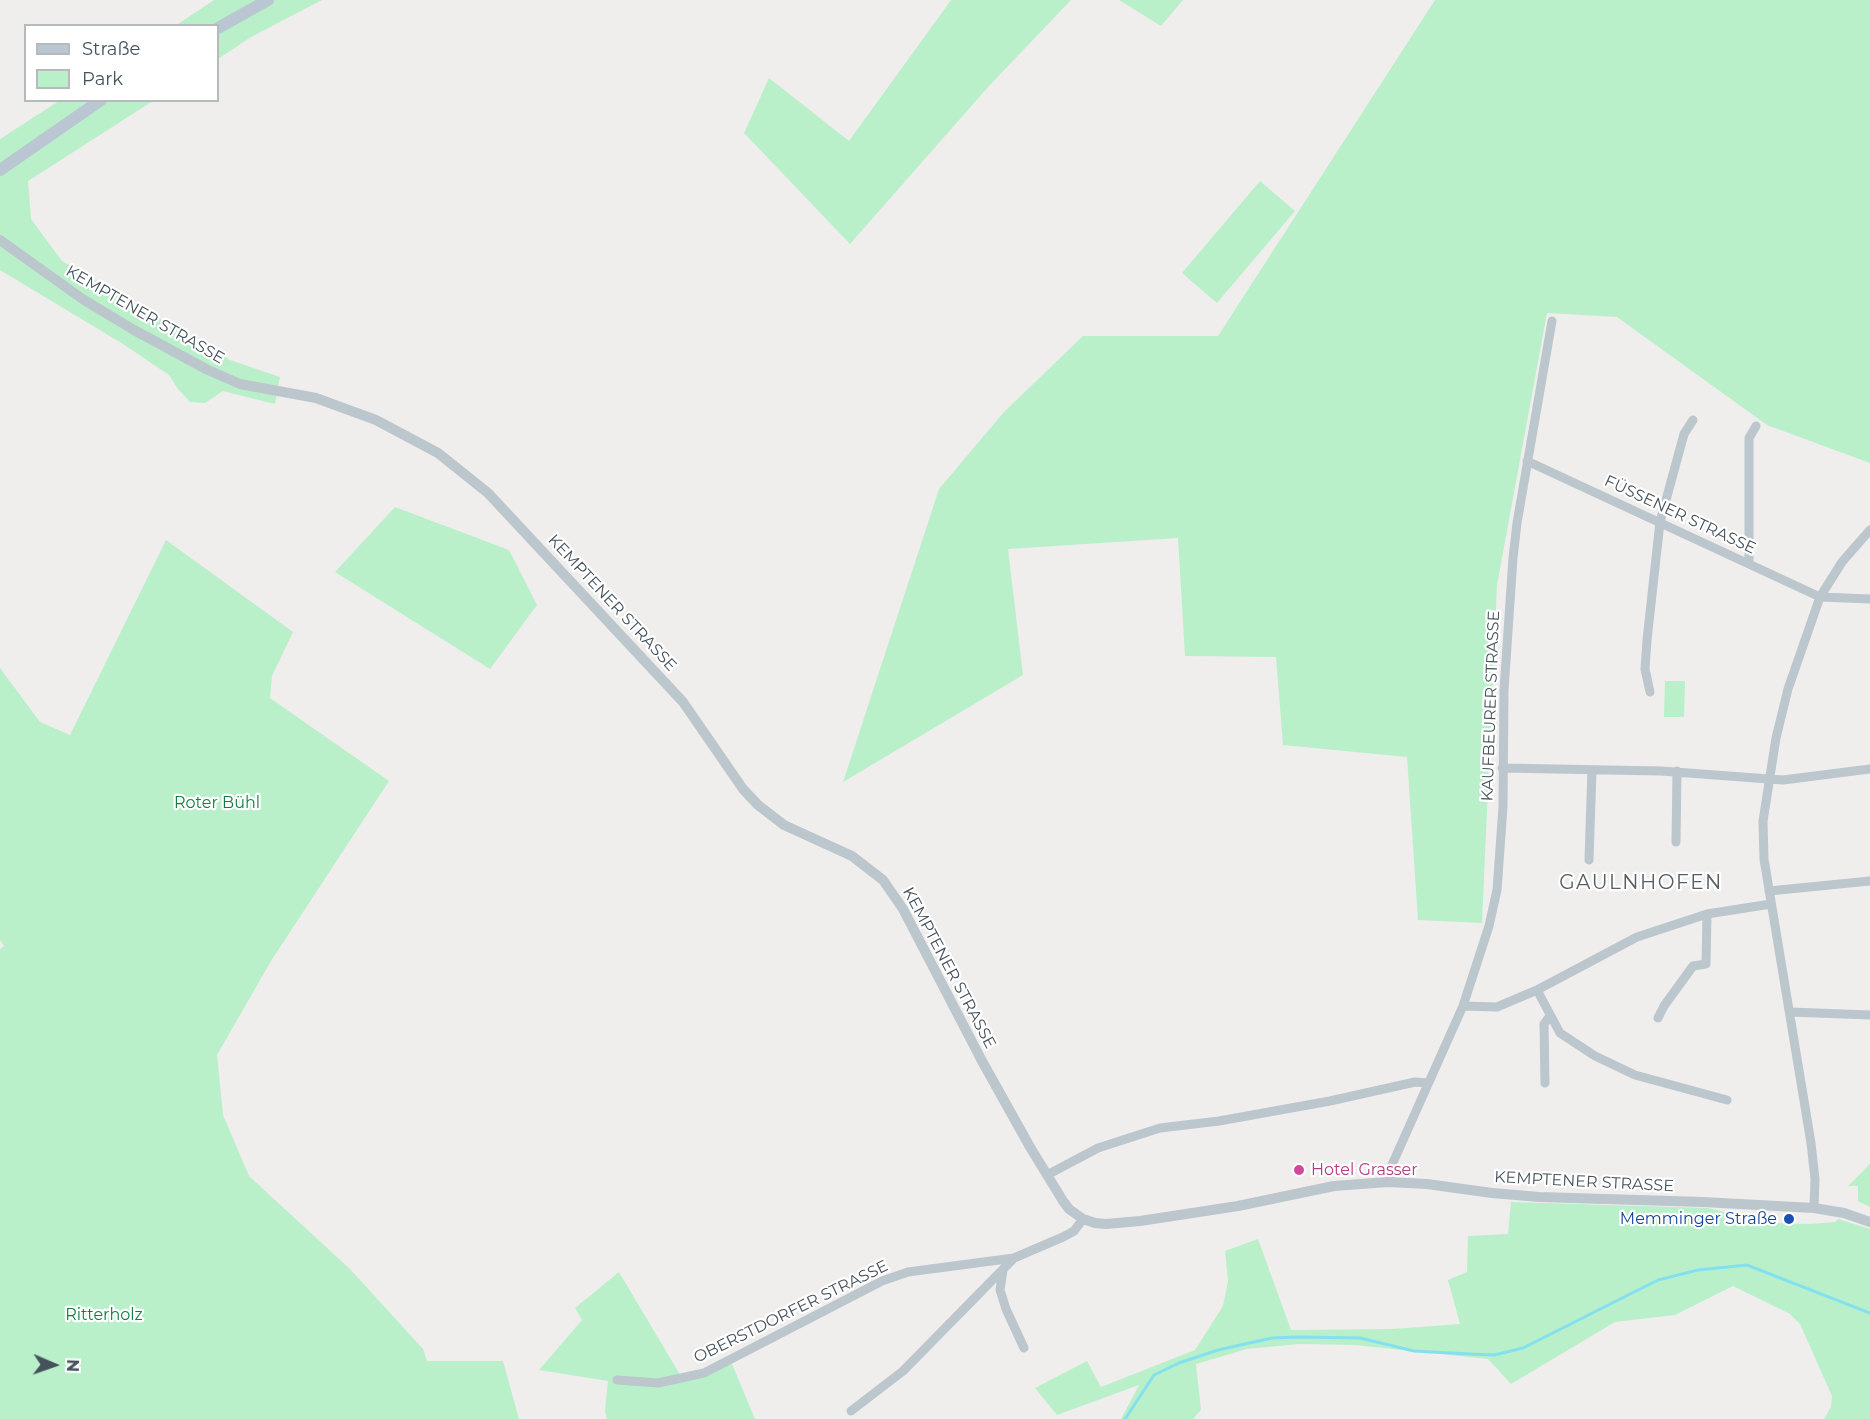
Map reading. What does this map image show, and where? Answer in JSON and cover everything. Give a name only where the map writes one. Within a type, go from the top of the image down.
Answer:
[{"type":"main road","points":[[219,27],[268,0]]},
{"type":"main road","points":[[1,170],[98,102]]},
{"type":"street","points":[[0,229],[19,255]]},
{"type":"street","name":"KEMPTENER STRASSE","points":[[0,240],[106,314],[223,378],[249,387],[326,401],[376,420],[438,453],[488,493],[684,702],[743,789],[758,805],[784,825],[852,856],[883,880],[903,909],[982,1061],[1047,1175],[1069,1209],[1083,1219],[1106,1224],[1140,1221],[1238,1206],[1334,1186],[1388,1182],[1553,1198],[1814,1208],[1844,1213],[1870,1222]]},
{"type":"street","name":"KAUFBEURER STRASSE","points":[[1388,1182],[1391,1167],[1475,974],[1497,890],[1502,817],[1505,674],[1513,558],[1527,461],[1552,321]]},
{"type":"street","points":[[1650,692],[1645,669],[1646,650],[1660,522],[1684,434],[1693,420]]},
{"type":"street","points":[[1749,563],[1749,438],[1756,426]]},
{"type":"street","name":"FÜSSENER STRASSE","points":[[1527,461],[1820,597]]},
{"type":"street","points":[[1814,1208],[1815,1179],[1811,1143],[1764,859],[1763,821],[1768,780],[1788,689],[1820,597],[1842,562],[1870,530]]},
{"type":"street","points":[[1820,597],[1870,599]]},
{"type":"street","points":[[1502,768],[1677,771],[1768,780],[1870,769]]},
{"type":"street","points":[[1589,860],[1592,770]]},
{"type":"street","points":[[1676,842],[1677,771]]},
{"type":"street","points":[[1769,891],[1870,881]]},
{"type":"street","points":[[1463,1006],[1497,1007],[1537,990],[1637,937],[1707,914],[1772,904]]},
{"type":"street","points":[[1658,1018],[1693,966],[1706,964],[1707,914]]},
{"type":"street","points":[[1537,990],[1560,1033],[1575,1044],[1635,1076],[1727,1100]]},
{"type":"street","points":[[1790,1012],[1870,1015]]},
{"type":"street","points":[[1545,1083],[1544,1024],[1550,1016]]},
{"type":"street","points":[[1047,1175],[1098,1148],[1160,1128],[1219,1121],[1330,1101],[1415,1082],[1428,1083]]},
{"type":"street","points":[[851,1411],[903,1371],[1014,1258],[1074,1231],[1083,1219]]},
{"type":"street","name":"OBERSTDORFER STRASSE","points":[[616,1380],[658,1383],[704,1373],[882,1281],[908,1272],[1014,1258]]},
{"type":"street","points":[[1004,1268],[1000,1290],[1024,1348]]},
{"type":"green space","points":[[214,0],[322,0],[251,37],[219,58],[219,24],[178,24]]},
{"type":"green space","points":[[951,0],[1071,0],[989,86],[850,244],[744,133],[769,78],[849,141]]},
{"type":"green space","points":[[1119,0],[1183,0],[1161,26]]},
{"type":"green space","points":[[1435,0],[1870,0],[1870,463],[1767,425],[1617,317],[1547,313],[1497,585],[1482,923],[1418,920],[1407,757],[1283,745],[1276,657],[1185,656],[1178,538],[1008,549],[1023,675],[843,782],[939,489],[1004,412],[1083,336],[1218,336]]},
{"type":"green space","points":[[57,102],[151,102],[28,181],[31,219],[62,261],[230,360],[280,377],[275,404],[223,391],[205,403],[190,402],[169,375],[123,344],[0,270],[0,139]]},
{"type":"green space","points":[[1260,181],[1295,211],[1217,303],[1182,273]]},
{"type":"green space","points":[[395,507],[509,550],[537,605],[490,669],[335,572]]},
{"type":"green space","points":[[166,540],[293,632],[272,676],[270,698],[389,781],[271,961],[217,1055],[223,1115],[249,1176],[350,1269],[423,1349],[427,1361],[503,1361],[519,1419],[0,1419],[0,949],[4,946],[0,940],[0,668],[40,722],[70,735]]},
{"type":"green space","points":[[1665,681],[1685,681],[1684,717],[1664,717]]},
{"type":"green space","points":[[1870,1164],[1870,1207],[1858,1201],[1858,1186],[1848,1186]]},
{"type":"green space","points":[[1511,1202],[1708,1208],[1770,1223],[1811,1224],[1835,1222],[1838,1219],[1870,1229],[1870,1419],[1824,1419],[1831,1407],[1832,1396],[1800,1324],[1790,1314],[1733,1286],[1675,1315],[1615,1322],[1511,1384],[1488,1359],[1355,1345],[1299,1344],[1247,1349],[1196,1364],[1201,1410],[1193,1419],[1121,1419],[1139,1385],[1057,1415],[1035,1388],[1087,1361],[1101,1387],[1195,1350],[1223,1306],[1228,1281],[1225,1251],[1258,1239],[1291,1330],[1392,1329],[1460,1324],[1448,1280],[1467,1272],[1468,1236],[1508,1234]]},
{"type":"green space","points":[[619,1272],[682,1378],[732,1364],[755,1419],[607,1419],[605,1411],[608,1381],[539,1370],[582,1320],[575,1308]]},
{"type":"waterway","points":[[1469,1354],[1494,1355],[1523,1348],[1658,1280],[1698,1270],[1747,1265],[1870,1313]]},
{"type":"waterway","points":[[1125,1419],[1154,1375],[1179,1363],[1218,1350],[1272,1338],[1360,1338],[1414,1351],[1470,1354]]},
{"type":"place","name":"Hotel Grasser","points":[[1299,1170]]},
{"type":"place","name":"Memminger Straße","points":[[1789,1219]]},
{"type":"district","name":"GAULNHOFEN","points":[[1641,883]]},
{"type":"park label","name":"Roter Bühl","points":[[217,803]]},
{"type":"park label","name":"Ritterholz","points":[[104,1315]]}]
